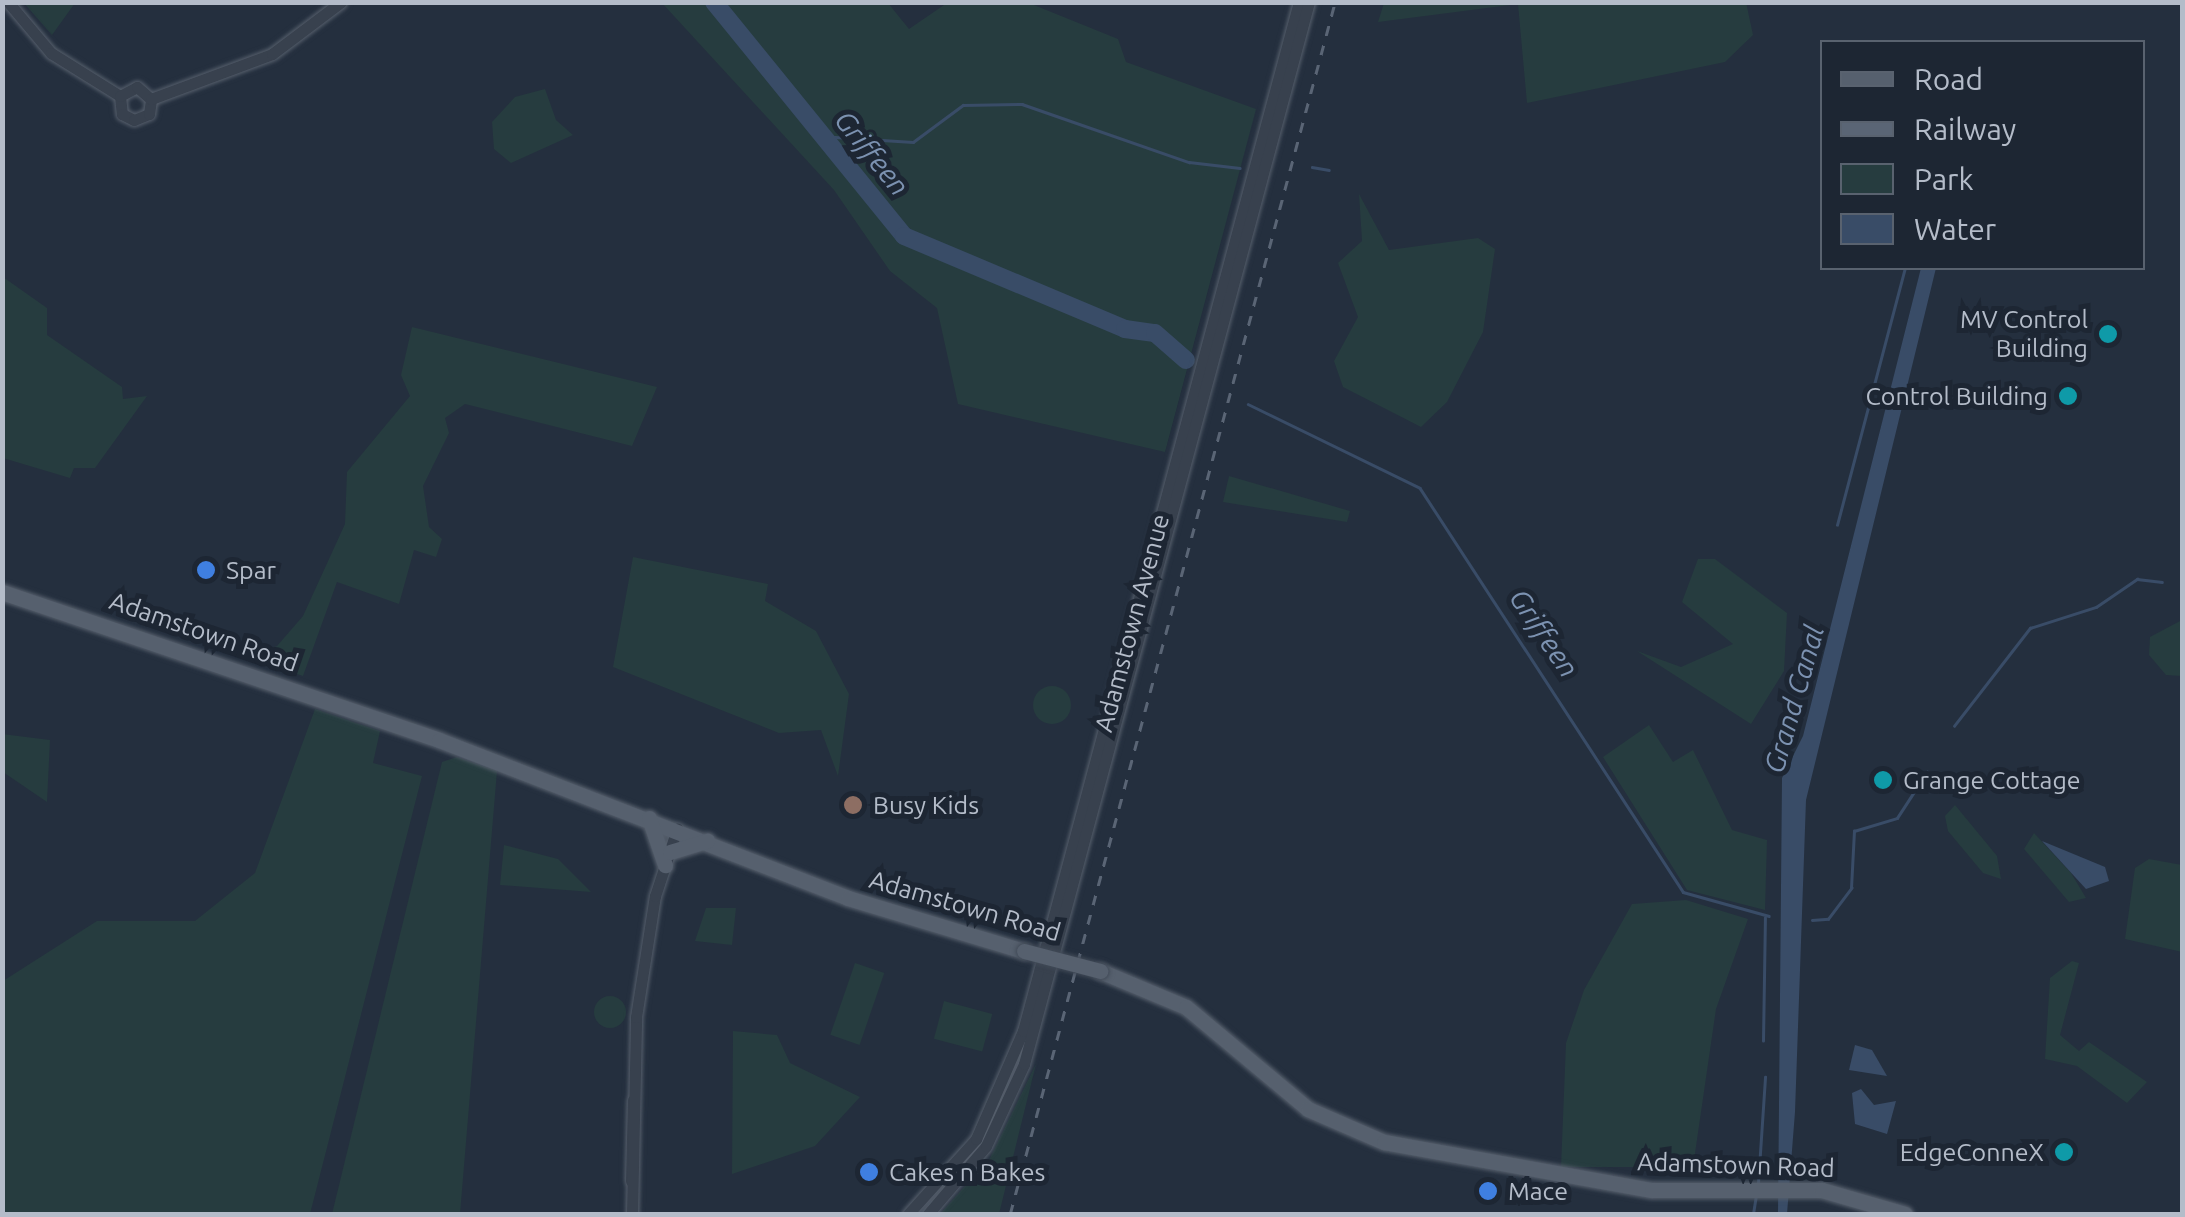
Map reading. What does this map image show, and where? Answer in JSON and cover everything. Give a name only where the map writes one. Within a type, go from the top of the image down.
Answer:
[{"type":"main road","name":"Adamstown Road","points":[[2,592],[649,818],[848,898],[1100,970],[1186,1007],[1308,1108],[1384,1142],[1652,1190],[1792,1189],[1906,1214]]},
{"type":"main road","points":[[649,818],[668,858],[707,841]]},
{"type":"street","points":[[8,2],[51,52],[120,96]]},
{"type":"street","points":[[151,99],[272,54],[341,2]]},
{"type":"street","name":"Adamstown Avenue","points":[[908,1214],[976,1139],[1018,1049],[1298,2]]},
{"type":"street","name":"Adamstown Avenue","points":[[928,1214],[986,1146],[1024,1064],[1309,2]]},
{"type":"street","points":[[120,96],[137,88],[151,99]]},
{"type":"street","points":[[120,96],[122,114],[134,120],[148,114],[151,99]]},
{"type":"street","points":[[632,1214],[633,1100],[643,958],[677,829]]},
{"type":"green space","points":[[1746,2],[1753,35],[1725,62],[1527,103],[1518,4],[1378,22],[1384,3]]},
{"type":"green space","points":[[24,3],[75,3],[52,35]]},
{"type":"green space","points":[[662,3],[888,3],[909,29],[947,3],[1029,3],[1118,39],[1126,62],[1256,109],[1165,452],[958,404],[937,308],[890,271],[834,190]]},
{"type":"green space","points":[[545,89],[556,120],[573,135],[511,163],[494,149],[492,122],[515,97]]},
{"type":"green space","points":[[1359,194],[1389,250],[1478,238],[1495,249],[1483,332],[1447,402],[1421,427],[1343,387],[1334,361],[1358,317],[1338,263],[1362,241]]},
{"type":"green space","points":[[3,277],[47,308],[47,335],[122,387],[123,399],[147,396],[95,468],[74,468],[70,478],[3,458]]},
{"type":"green space","points":[[412,327],[657,387],[632,446],[465,404],[445,418],[449,433],[423,486],[429,527],[442,539],[436,557],[414,550],[399,604],[337,582],[303,676],[247,657],[277,646],[303,616],[345,524],[347,472],[410,396],[401,375]]},
{"type":"green space","points":[[1229,476],[1350,511],[1347,522],[1223,502]]},
{"type":"green space","points":[[633,557],[768,584],[765,601],[816,631],[849,694],[838,776],[821,730],[779,733],[613,667]]},
{"type":"green space","points":[[1698,559],[1715,559],[1787,613],[1784,671],[1751,724],[1637,651],[1681,667],[1733,644],[1682,602]]},
{"type":"green space","points":[[2182,620],[2182,676],[2166,675],[2149,655],[2150,637]]},
{"type":"green space","points":[[1052,686],[1066,691],[1071,705],[1066,719],[1052,724],[1038,719],[1033,705],[1038,691]]},
{"type":"green space","points":[[315,709],[380,731],[373,763],[422,776],[310,1214],[3,1214],[3,981],[97,921],[195,921],[255,873]]},
{"type":"green space","points":[[1649,725],[1673,762],[1693,750],[1732,830],[1767,840],[1765,910],[1687,890],[1603,757]]},
{"type":"green space","points":[[2,734],[50,740],[47,802],[3,772]]},
{"type":"green space","points":[[457,757],[497,771],[460,1214],[332,1214],[442,762]]},
{"type":"green space","points":[[1955,805],[1997,856],[2001,879],[1983,873],[1948,831],[1945,816]]},
{"type":"green space","points":[[2034,833],[2071,873],[2086,898],[2069,902],[2024,849]]},
{"type":"green space","points":[[504,845],[558,859],[591,892],[500,885]]},
{"type":"green space","points":[[2149,859],[2182,865],[2182,952],[2125,939],[2135,868]]},
{"type":"green space","points":[[1686,900],[1748,919],[1716,1009],[1693,1167],[1561,1167],[1566,1043],[1584,990],[1632,904]]},
{"type":"green space","points":[[706,908],[736,908],[732,945],[695,941]]},
{"type":"green space","points":[[2072,961],[2079,963],[2060,1035],[2079,1051],[2089,1042],[2147,1082],[2127,1103],[2077,1066],[2045,1059],[2050,978]]},
{"type":"green space","points":[[855,963],[884,973],[860,1045],[830,1035]]},
{"type":"green space","points":[[610,996],[621,1001],[626,1012],[621,1023],[610,1028],[599,1023],[594,1012],[599,1001]]},
{"type":"green space","points":[[944,1001],[992,1014],[982,1052],[934,1039]]},
{"type":"green space","points":[[733,1031],[777,1035],[790,1063],[860,1097],[815,1146],[732,1174]]},
{"type":"green space","points":[[1036,1064],[999,1214],[940,1214],[990,1158]]},
{"type":"water","points":[[1920,270],[1936,270],[1806,800],[1795,1112],[1787,1214],[1778,1214],[1782,778],[1803,736]]},
{"type":"water","points":[[2042,841],[2105,867],[2109,881],[2086,889]]},
{"type":"water","points":[[1855,1045],[1872,1050],[1887,1076],[1849,1070]]},
{"type":"water","points":[[1861,1089],[1874,1105],[1896,1101],[1887,1134],[1855,1124],[1852,1093]]},
{"type":"waterway","name":"Griffeen","points":[[714,2],[904,236],[1125,329],[1155,333],[1186,360]]},
{"type":"waterway","points":[[819,136],[913,142],[963,105],[1022,104],[1189,162],[1240,168]]},
{"type":"waterway","points":[[1312,167],[1329,170]]},
{"type":"waterway","points":[[1837,525],[1904,270]]},
{"type":"waterway","name":"Griffeen","points":[[1248,404],[1420,488],[1683,892],[1769,916]]},
{"type":"waterway","name":"Griffeen","points":[[1954,726],[2030,628],[2096,607],[2137,579],[2162,582]]},
{"type":"waterway","name":"Griffeen","points":[[1812,920],[1828,919],[1851,888],[1854,831],[1897,818],[1927,772]]},
{"type":"waterway","points":[[1763,1041],[1765,918]]},
{"type":"waterway","points":[[1758,1183],[1765,1077]]},
{"type":"waterway","points":[[1753,1214],[1756,1196]]},
{"type":"railway","points":[[1010,1214],[1335,2]]},
{"type":"place","name":"MV Control Building","points":[[2108,334]]},
{"type":"place","name":"Control Building","points":[[2068,396]]},
{"type":"place","name":"Spar","points":[[206,570]]},
{"type":"place","name":"Grange Cottage","points":[[1883,780]]},
{"type":"place","name":"Busy Kids","points":[[853,805]]},
{"type":"place","name":"EdgeConneX","points":[[2064,1152]]},
{"type":"place","name":"Cakes n Bakes","points":[[869,1172]]},
{"type":"place","name":"Mace","points":[[1488,1191]]},
{"type":"water label","name":"Grand Canal","points":[[1794,699]]}]
